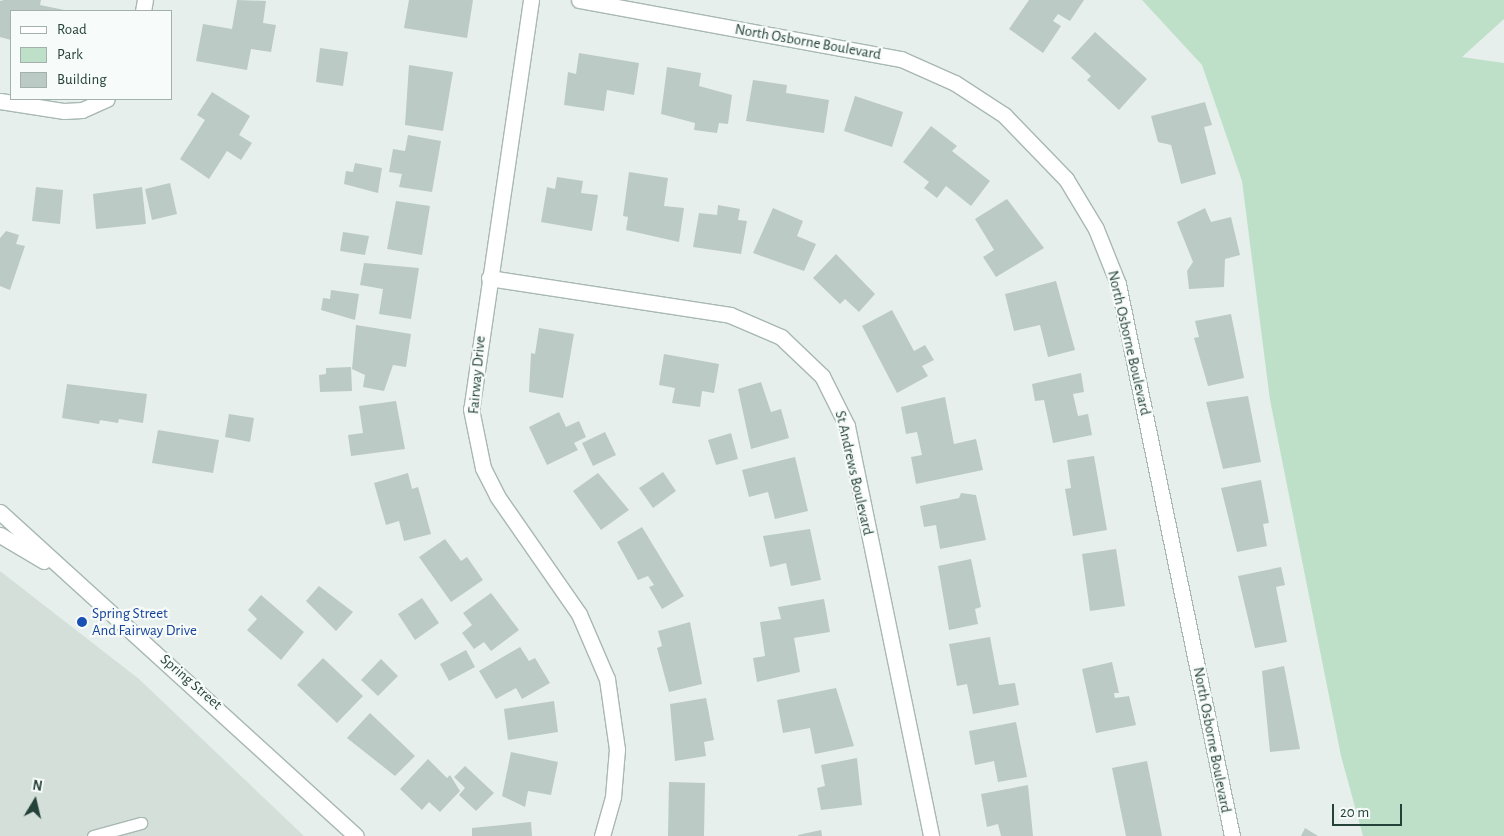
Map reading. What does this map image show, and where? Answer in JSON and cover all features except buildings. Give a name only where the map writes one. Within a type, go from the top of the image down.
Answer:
[{"type":"street","name":"Fairway Drive","points":[[531,0],[473,378],[475,439],[497,496],[579,614],[604,672],[617,749],[613,797],[602,836]]},
{"type":"street","name":"North Osborne Boulevard","points":[[578,0],[901,59],[955,83],[1004,115],[1066,179],[1096,229],[1118,284],[1232,836]]},
{"type":"street","points":[[0,101],[64,111],[82,110],[105,100]]},
{"type":"street","name":"St Andrews Boulevard","points":[[489,278],[730,315],[782,338],[822,376],[847,426],[930,836]]},
{"type":"street","name":"Spring Street","points":[[0,512],[356,836]]},
{"type":"street","points":[[0,535],[69,576]]},
{"type":"lane","points":[[93,836],[141,822]]},
{"type":"shaded area","points":[[0,571],[139,679],[304,836],[0,836]]},
{"type":"green space","points":[[1142,0],[1504,0],[1504,19],[1462,57],[1504,63],[1504,836],[1363,836],[1341,756],[1270,400],[1242,181],[1202,65]]},
{"type":"place","name":"Spring Street And Fairway Drive","points":[[82,622]]}]
